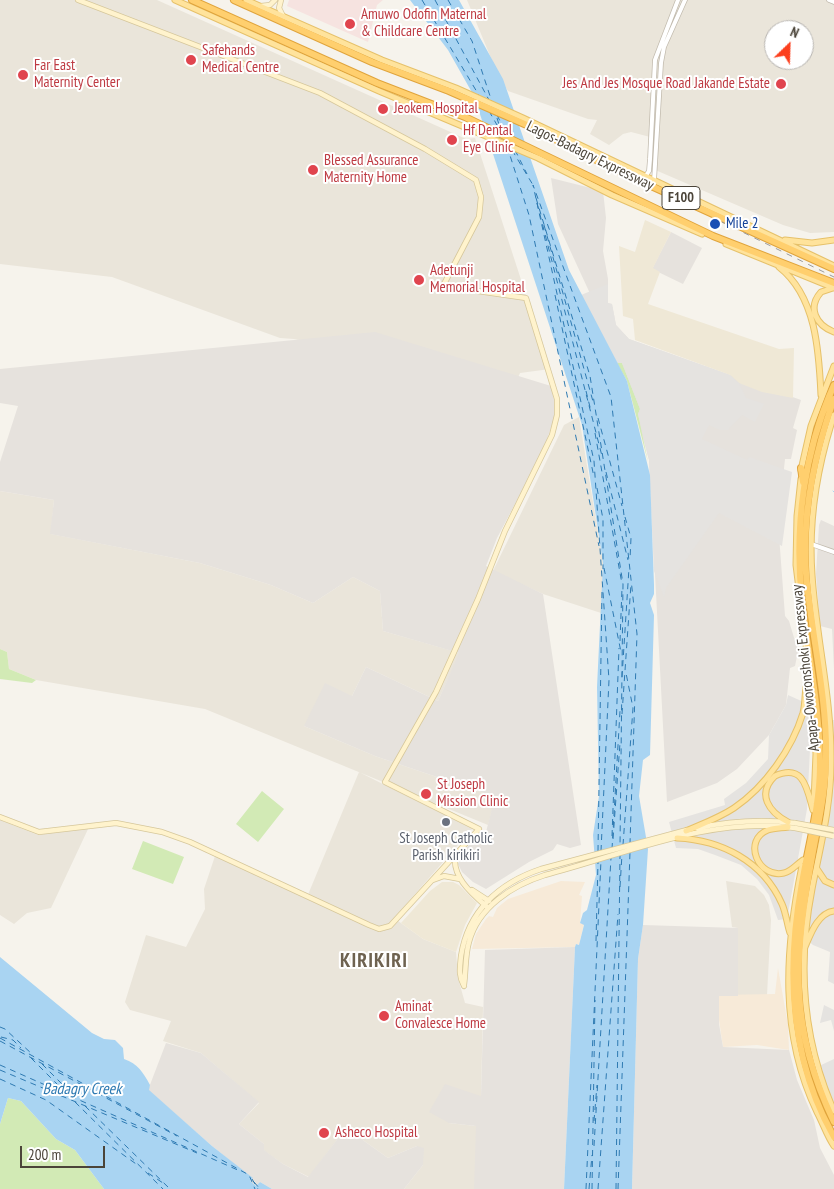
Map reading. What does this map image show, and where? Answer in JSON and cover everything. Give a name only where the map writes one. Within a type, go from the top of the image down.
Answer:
[{"type":"highway","name":"Lagos-Badagry Expressway","points":[[192,0],[377,83],[465,117],[713,236],[834,283]]},
{"type":"highway","name":"Lagos-Badagry Expressway","points":[[234,0],[372,62],[459,95],[529,126],[616,170],[834,267]]},
{"type":"highway","name":"Apapa-Oworonshoki Expressway","points":[[808,490],[805,469],[817,429],[834,385]]},
{"type":"highway","name":"Apapa-Oworonshoki Expressway","points":[[831,1138],[823,1121],[801,1053],[790,996],[789,979],[796,914],[818,804],[820,766],[818,716],[800,577],[799,542],[816,453],[834,399]]},
{"type":"highway","points":[[805,469],[803,477],[811,503]]},
{"type":"highway","name":"Apapa-Oworonshoki Expressway","points":[[811,503],[805,541],[806,573],[822,676],[826,748],[824,789],[798,956],[798,998],[816,1078],[834,1122]]},
{"type":"highway","points":[[819,657],[822,676]]},
{"type":"highway","points":[[807,1039],[811,1055]]},
{"type":"main road","points":[[0,817],[39,832],[110,823],[171,835],[378,929],[393,924],[478,829],[385,782],[445,672],[478,599],[498,545],[552,435],[557,415],[553,382],[526,298],[450,287],[444,284],[479,217],[481,197],[476,180],[425,149],[320,93],[78,0]]},
{"type":"main road","name":"Lagos-Badagry Expressway","points":[[175,0],[538,158],[612,195],[834,288]]},
{"type":"main road","name":"Lagos-Badagry Expressway","points":[[246,0],[382,60],[456,88],[523,118],[834,267]]},
{"type":"main road","points":[[260,6],[270,4],[274,0]]},
{"type":"main road","points":[[281,0],[279,8],[282,16]]},
{"type":"main road","points":[[778,240],[802,243],[834,240]]},
{"type":"main road","points":[[772,263],[787,274],[807,308],[815,330],[822,397]]},
{"type":"main road","points":[[834,288],[821,292],[814,307],[817,321],[823,328],[834,332]]},
{"type":"main road","name":"Apapa-Oworonshoki Expressway","points":[[805,469],[809,433],[834,366]]},
{"type":"main road","name":"Apapa-Oworonshoki Expressway","points":[[789,979],[790,934],[813,810],[816,742],[796,565],[797,516],[822,454],[834,416]]},
{"type":"main road","name":"Apapa-Oworonshoki Expressway","points":[[811,503],[811,544],[819,657]]},
{"type":"main road","points":[[674,837],[733,809],[755,790],[773,768],[799,725],[809,676]]},
{"type":"main road","name":"Apapa-Oworonshoki Expressway","points":[[807,1039],[803,952],[829,801],[831,764],[830,714],[822,676]]},
{"type":"main road","points":[[830,714],[834,723]]},
{"type":"main road","points":[[788,825],[768,808],[766,787],[774,776],[788,772],[801,777],[805,783],[813,810]]},
{"type":"main road","points":[[829,801],[834,791]]},
{"type":"main road","points":[[686,831],[738,821],[834,830]]},
{"type":"main road","points":[[564,867],[522,883],[491,906],[476,926],[468,943],[464,986],[459,972],[464,940],[472,921],[486,902],[502,887],[518,878],[674,837],[733,826],[788,825]]},
{"type":"main road","points":[[788,825],[764,833],[755,850],[757,861],[766,870],[778,874],[788,872],[803,860]]},
{"type":"main road","points":[[795,826],[834,836]]},
{"type":"main road","points":[[674,837],[701,839],[718,844],[749,862],[774,889],[782,905],[790,934]]},
{"type":"main road","points":[[456,852],[455,868],[460,880],[491,906]]},
{"type":"main road","points":[[817,863],[820,875],[825,881],[834,885]]},
{"type":"main road","points":[[432,880],[444,876],[460,880]]},
{"type":"main road","points":[[803,952],[820,918],[826,913],[834,911]]},
{"type":"main road","name":"Apapa-Oworonshoki Expressway","points":[[811,1055],[834,1111]]},
{"type":"main road","points":[[831,1138],[834,1152]]},
{"type":"street","points":[[644,177],[649,170],[653,79],[657,50],[678,0]]},
{"type":"street","points":[[654,181],[659,80],[664,48],[685,0]]},
{"type":"street","points":[[829,0],[834,2]]},
{"type":"street","points":[[669,22],[674,24]]},
{"type":"street","points":[[653,79],[659,80]]},
{"type":"street","points":[[811,544],[834,552]]},
{"type":"shaded area","points":[[0,0],[157,0],[466,139],[475,138],[550,369],[520,373],[508,400],[328,346],[280,338],[112,277],[0,264]]},
{"type":"shaded area","name":"Amuwo Odofin Maternal & Childcare Centre","points":[[289,0],[383,0],[377,5],[368,42],[287,6]]},
{"type":"shaded area","points":[[467,0],[834,0],[834,232],[810,233],[783,225],[653,169],[654,138],[631,132],[623,134],[609,145],[590,134],[597,120],[588,119],[508,91],[498,75]]},
{"type":"shaded area","points":[[551,178],[603,191],[606,218],[603,251],[608,279],[608,303],[612,304],[616,325],[629,339],[801,400],[793,428],[797,430],[791,459],[785,459],[780,507],[779,535],[785,616],[789,621],[798,651],[795,666],[790,668],[786,705],[769,735],[737,769],[717,783],[667,802],[649,460],[622,363],[558,224]]},
{"type":"shaded area","points":[[645,220],[671,232],[653,268],[660,272],[648,304],[779,349],[794,348],[793,398],[762,392],[739,383],[730,375],[635,340],[633,319],[623,316],[619,246],[635,252]]},
{"type":"shaded area","points":[[671,232],[702,248],[683,284],[652,269]]},
{"type":"shaded area","points":[[608,284],[608,303],[612,304],[616,325],[629,339],[730,375],[739,383],[746,398],[764,404],[755,422],[742,415],[728,430],[720,430],[709,425],[702,439],[747,460],[749,457],[792,472],[782,546],[719,513],[666,588],[664,597],[654,571],[649,460],[638,414],[640,409],[622,363],[617,363],[581,295]]},
{"type":"shaded area","points":[[375,332],[551,386],[554,400],[555,416],[543,451],[497,538],[486,566],[543,594],[581,845],[570,848],[557,844],[553,850],[529,862],[486,889],[473,882],[462,872],[458,864],[463,850],[486,832],[494,801],[484,793],[375,756],[304,726],[325,683],[352,696],[366,667],[438,701],[459,653],[383,631],[380,591],[353,577],[313,603],[271,585],[200,563],[50,534],[54,500],[0,491],[0,462],[18,406],[0,403],[0,369]]},
{"type":"shaded area","points":[[579,417],[603,563],[601,613],[543,594],[493,571],[564,425]]},
{"type":"shaded area","points":[[0,491],[54,500],[51,534],[200,563],[271,585],[313,603],[353,577],[380,591],[383,631],[460,653],[438,701],[366,667],[352,696],[304,726],[375,756],[484,793],[495,801],[488,825],[205,709],[36,680],[9,669],[7,652],[0,649]]},
{"type":"shaded area","points":[[821,520],[834,526],[834,669],[832,629],[820,626],[816,574],[819,525]]},
{"type":"shaded area","points":[[788,695],[808,704],[810,749],[807,809],[787,919],[778,920],[769,895],[757,879],[741,865],[715,855],[698,849],[676,848],[669,822],[725,805],[724,799],[746,783],[768,759],[769,735],[786,705]]},
{"type":"shaded area","points":[[830,720],[834,720],[834,984],[828,981],[830,952],[813,945],[806,939],[827,815]]},
{"type":"shaded area","points":[[359,772],[472,829],[394,918],[423,939],[456,952],[458,978],[465,1003],[483,1007],[481,1096],[449,1123],[476,1126],[476,1189],[404,1189],[423,1165],[417,1146],[388,1158],[346,1128],[309,1177],[283,1164],[263,1150],[264,1144],[239,1124],[259,1103],[201,1053],[163,1041],[171,1021],[130,1010],[125,1002],[146,935],[186,947],[205,909],[204,889],[215,856],[307,897]]},
{"type":"shaded area","points":[[0,820],[38,835],[89,827],[51,908],[27,913],[14,924],[0,915]]},
{"type":"shaded area","points":[[561,881],[585,882],[579,895],[582,896],[580,923],[584,924],[579,945],[576,944],[575,947],[472,949],[476,934],[486,919],[489,916],[493,917],[497,908],[508,899]]},
{"type":"shaded area","points":[[726,881],[755,886],[764,895],[769,905],[771,920],[767,995],[738,996],[738,928],[732,927]]},
{"type":"shaded area","points":[[442,882],[453,882],[459,885],[477,903],[465,925],[456,952],[423,939],[401,923],[430,891]]},
{"type":"shaded area","points":[[643,925],[738,928],[738,996],[719,996],[719,1024],[723,1047],[789,1050],[797,1080],[814,1120],[820,1148],[834,1175],[834,1189],[632,1189],[638,959]]},
{"type":"shaded area","points":[[575,947],[564,1189],[474,1189],[476,1126],[449,1123],[429,1112],[445,1084],[481,1096],[485,950]]},
{"type":"shaded area","points":[[778,968],[788,1025],[789,1050],[757,1045],[723,1047],[718,1013],[719,995],[775,994]]},
{"type":"shaded area","points":[[824,1005],[834,1010],[834,1031],[831,1020],[820,1023]]},
{"type":"shaded area","points":[[166,1043],[201,1053],[259,1102],[239,1124],[264,1144],[264,1150],[283,1164],[308,1177],[346,1128],[388,1158],[417,1146],[424,1148],[423,1165],[404,1189],[272,1189],[260,1182],[256,1186],[250,1181],[252,1178],[148,1090]]},
{"type":"shaded area","points":[[834,1059],[834,1104],[833,1105],[819,1066]]},
{"type":"green space","points":[[617,363],[622,363],[640,409],[638,414],[648,462],[627,381]]},
{"type":"green space","points":[[0,649],[7,652],[9,669],[36,680],[32,683],[0,679]]},
{"type":"green space","points":[[262,791],[284,809],[258,842],[236,824]]},
{"type":"green space","points":[[143,841],[184,857],[173,884],[132,869]]},
{"type":"green space","points":[[8,1098],[21,1101],[56,1139],[75,1150],[104,1189],[0,1189],[0,1124]]},
{"type":"water","points":[[410,0],[459,0],[503,79],[569,270],[627,381],[650,475],[654,594],[650,603],[654,615],[650,755],[643,760],[639,796],[648,849],[643,925],[638,959],[632,1189],[564,1189],[575,947],[576,944],[579,945],[584,925],[580,923],[583,913],[587,910],[596,875],[593,835],[599,796],[597,687],[603,563],[582,425],[474,96],[448,50]]},
{"type":"water","name":"Badagry Creek","points":[[0,957],[92,1033],[104,1039],[115,1040],[123,1048],[124,1059],[133,1063],[142,1072],[150,1085],[149,1090],[212,1146],[253,1178],[250,1181],[256,1186],[260,1182],[272,1189],[104,1189],[75,1150],[56,1139],[21,1101],[8,1098],[0,1124]]},
{"type":"ferry route","points":[[422,0],[480,97]]},
{"type":"ferry route","points":[[435,0],[489,100]]},
{"type":"ferry route","points":[[448,0],[472,41],[492,102]]},
{"type":"ferry route","points":[[489,111],[501,132]]},
{"type":"ferry route","points":[[497,115],[506,133]]},
{"type":"ferry route","points":[[497,118],[501,131]]},
{"type":"ferry route","points":[[507,146],[529,215],[599,546]]},
{"type":"ferry route","points":[[512,150],[533,185]]},
{"type":"ferry route","points":[[515,150],[527,174]]},
{"type":"ferry route","points":[[601,851],[609,680],[594,461],[533,185],[611,397],[637,634],[630,843]]},
{"type":"ferry route","points":[[536,198],[590,376],[623,584],[620,846]]},
{"type":"ferry route","points":[[537,203],[602,456]]},
{"type":"ferry route","points":[[544,225],[594,405]]},
{"type":"ferry route","points":[[555,295],[594,477]]},
{"type":"ferry route","points":[[586,391],[591,411]]},
{"type":"ferry route","points":[[598,418],[622,506]]},
{"type":"ferry route","points":[[595,433],[622,584]]},
{"type":"ferry route","points":[[606,472],[628,560]]},
{"type":"ferry route","points":[[597,488],[603,519],[603,569]]},
{"type":"ferry route","points":[[625,517],[631,538],[630,559]]},
{"type":"ferry route","points":[[604,568],[621,652]]},
{"type":"ferry route","points":[[622,677],[629,568]]},
{"type":"ferry route","points":[[622,714],[631,584]]},
{"type":"ferry route","points":[[620,641],[622,588]]},
{"type":"ferry route","points":[[598,851],[602,590]]},
{"type":"ferry route","points":[[612,836],[619,648]]},
{"type":"ferry route","points":[[623,845],[633,708],[626,673]]},
{"type":"ferry route","points":[[612,849],[620,711]]},
{"type":"ferry route","points":[[613,839],[620,743]]},
{"type":"ferry route","points":[[618,1189],[630,852]]},
{"type":"ferry route","points":[[620,887],[622,854]]},
{"type":"ferry route","points":[[616,1189],[620,855]]},
{"type":"ferry route","points":[[594,1146],[611,858]]},
{"type":"ferry route","points":[[586,1189],[601,860]]},
{"type":"ferry route","points":[[596,941],[598,862]]},
{"type":"ferry route","points":[[598,1189],[618,914]]},
{"type":"ferry route","points":[[592,1189],[595,1000]]},
{"type":"ferry route","points":[[0,1027],[5,1029],[32,1054]]},
{"type":"ferry route","points":[[1,1037],[13,1040],[21,1048]]},
{"type":"ferry route","points":[[0,1038],[249,1175],[255,1189]]},
{"type":"ferry route","points":[[0,1041],[177,1136]]},
{"type":"ferry route","points":[[31,1058],[67,1094]]},
{"type":"ferry route","points":[[42,1064],[76,1098]]},
{"type":"ferry route","points":[[0,1065],[240,1171]]},
{"type":"ferry route","points":[[0,1070],[197,1153]]},
{"type":"ferry route","points":[[0,1079],[46,1100],[139,1166]]},
{"type":"ferry route","points":[[594,1121],[597,1085]]},
{"type":"ferry route","points":[[75,1102],[163,1189]]},
{"type":"ferry route","points":[[85,1106],[170,1189]]},
{"type":"ferry route","points":[[589,1189],[592,1155]]},
{"type":"ferry route","points":[[148,1173],[163,1183]]},
{"type":"ferry route","points":[[252,1179],[258,1189]]},
{"type":"ferry route","points":[[254,1182],[260,1189]]},
{"type":"railway","points":[[722,222],[834,277]]},
{"type":"place","name":"Amuwo Odofin Maternal & Childcare Centre","points":[[350,24]]},
{"type":"place","name":"Safehands Medical Centre","points":[[191,60]]},
{"type":"place","name":"Far East Maternity Center","points":[[23,75]]},
{"type":"place","name":"Jes And Jes Mosque Road Jakande Estate","points":[[781,84]]},
{"type":"place","name":"Jeokem Hospital","points":[[383,109]]},
{"type":"place","name":"Hf Dental Eye Clinic","points":[[452,140]]},
{"type":"place","name":"Blessed Assurance Maternity Home","points":[[313,170]]},
{"type":"place","name":"Mile 2","points":[[715,224]]},
{"type":"place","name":"Adetunji Memorial Hospital","points":[[419,280]]},
{"type":"place","name":"St Joseph Mission Clinic","points":[[426,794]]},
{"type":"place","name":"St Joseph Catholic Parish kirikiri","points":[[446,822]]},
{"type":"place","name":"Aminat Convalesce Home","points":[[384,1016]]},
{"type":"place","name":"Asheco Hospital","points":[[324,1133]]},
{"type":"district","name":"KIRIKIRI","points":[[374,961]]}]
